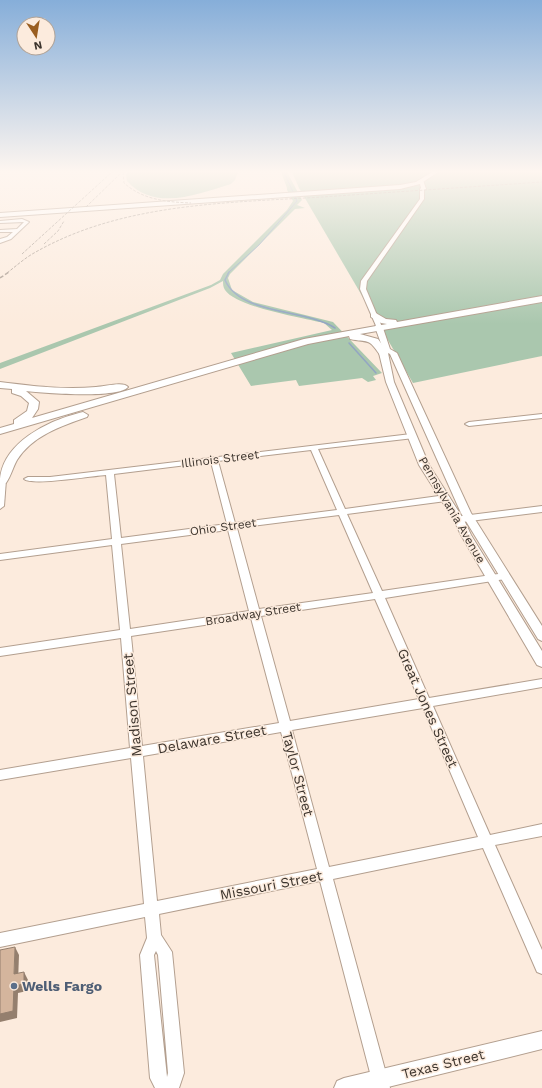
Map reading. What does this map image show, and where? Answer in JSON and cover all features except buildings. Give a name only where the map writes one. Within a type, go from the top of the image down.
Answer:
[{"type":"highway","points":[[0,436],[295,348],[354,337],[407,322],[542,298]]},
{"type":"highway","points":[[0,430],[307,341],[542,304]]},
{"type":"highway","points":[[374,315],[389,322],[407,322]]},
{"type":"highway","points":[[354,337],[374,339],[385,351]]},
{"type":"highway","points":[[0,385],[58,392],[101,391],[236,361]]},
{"type":"highway","points":[[1,476],[20,449],[42,432],[69,420],[164,390],[181,382]]},
{"type":"highway","points":[[0,389],[25,394],[34,402],[34,408],[25,418],[0,430]]},
{"type":"main road","name":"Pennsylvania Avenue","points":[[380,329],[390,382],[424,465],[446,498],[464,519],[505,576],[542,636]]},
{"type":"main road","name":"Pennsylvania Avenue","points":[[385,351],[393,353],[464,519],[466,535],[542,662]]},
{"type":"main road","name":"Texas Street","points":[[344,1088],[380,1084],[542,1040]]},
{"type":"street","points":[[0,241],[9,238],[27,223]]},
{"type":"street","name":"Pennsylvania Avenue","points":[[380,329],[363,289],[364,281],[405,223]]},
{"type":"street","points":[[0,231],[19,230]]},
{"type":"street","points":[[469,424],[542,417]]},
{"type":"street","name":"Illinois Street","points":[[28,478],[50,479],[411,436]]},
{"type":"street","name":"Great Jones Street","points":[[314,448],[542,967]]},
{"type":"street","name":"Taylor Street","points":[[214,460],[380,1084]]},
{"type":"street","name":"Madison Street","points":[[110,472],[150,909],[154,938],[164,952],[176,1073],[171,1088]]},
{"type":"street","points":[[0,506],[1,476]]},
{"type":"street","name":"Ohio Street","points":[[0,557],[446,498]]},
{"type":"street","points":[[464,519],[542,509]]},
{"type":"street","name":"Broadway Street","points":[[0,652],[505,576]]},
{"type":"street","name":"Delaware Street","points":[[0,775],[542,683]]},
{"type":"street","name":"Missouri Street","points":[[0,940],[542,830]]},
{"type":"street","name":"Madison Street","points":[[154,938],[147,956],[158,1078],[164,1088]]},
{"type":"green space","points":[[274,223],[281,223],[230,274],[228,278],[232,290],[253,302],[333,322],[382,373],[373,376],[376,380],[368,382],[362,378],[299,386],[296,380],[251,386],[231,353],[332,330],[324,323],[286,315],[242,302],[225,290],[223,287],[223,281],[210,288],[0,369],[0,363],[211,285],[220,280],[223,274]]},
{"type":"green space","points":[[319,223],[542,223],[542,356],[413,383]]},
{"type":"waterway","points":[[229,272],[259,245],[278,223]]},
{"type":"waterway","points":[[229,272],[225,280],[233,291],[244,300],[259,306],[308,317],[335,328]]},
{"type":"waterway","points":[[349,343],[376,373]]},
{"type":"railway","points":[[22,254],[56,223]]},
{"type":"railway","points":[[44,244],[58,231],[63,223]]},
{"type":"railway","points":[[7,273],[31,255],[67,236],[107,223]]},
{"type":"railway","points":[[0,278],[9,272]]},
{"type":"place","name":"Wells Fargo","points":[[14,986]]}]
